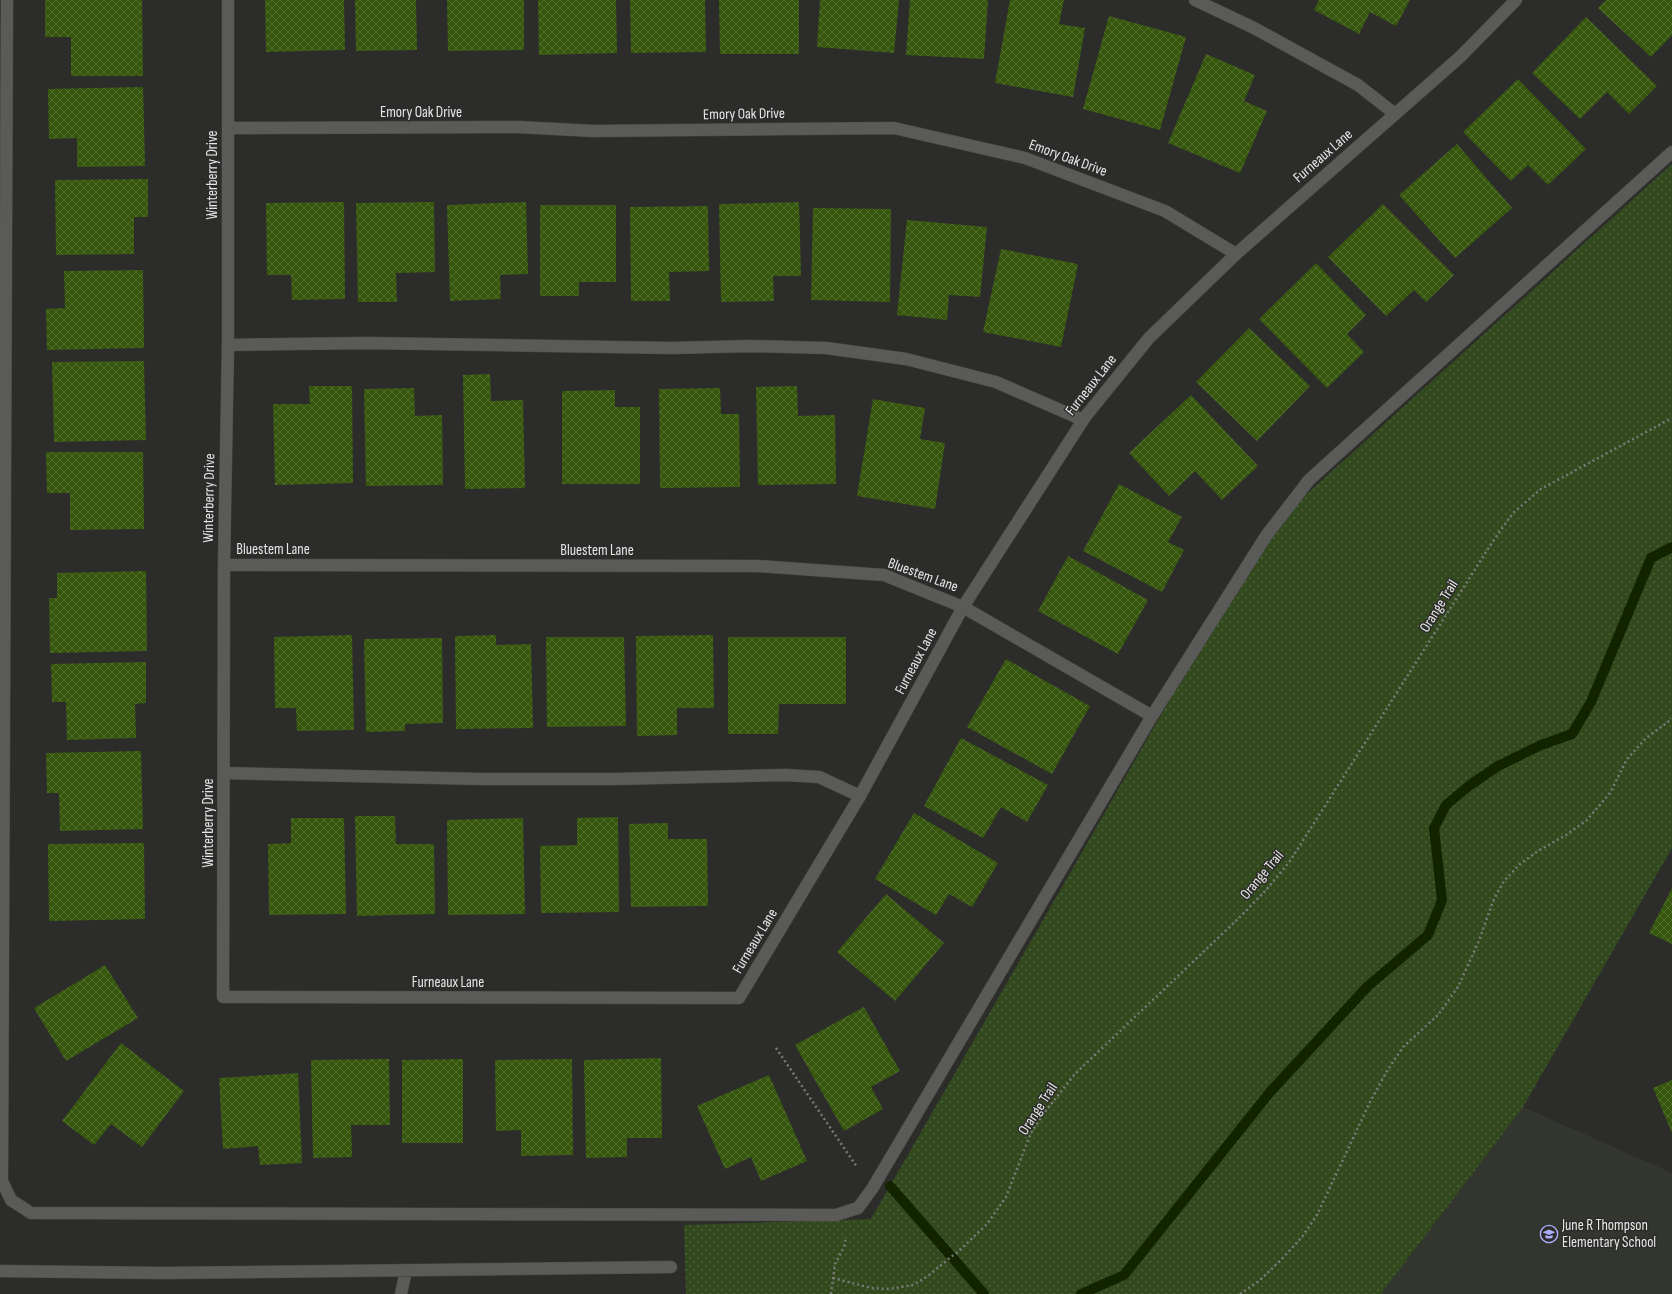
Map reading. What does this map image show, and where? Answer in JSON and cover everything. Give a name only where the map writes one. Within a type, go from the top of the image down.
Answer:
[{"type":"street","points":[[7,0],[2,1181],[11,1200],[31,1213],[836,1215],[858,1208],[872,1189],[1152,716],[1266,536],[1309,480],[1672,152]]},
{"type":"street","name":"Winterberry Drive","points":[[223,997],[224,565],[228,345],[228,0]]},
{"type":"street","points":[[1194,0],[1254,28],[1358,85],[1395,114]]},
{"type":"street","name":"Furneaux Lane","points":[[223,997],[739,998],[860,796],[963,607],[1083,420],[1149,338],[1236,254],[1460,57],[1516,0]]},
{"type":"street","name":"Emory Oak Drive","points":[[228,128],[518,127],[594,131],[894,128],[1024,158],[1165,211],[1236,254]]},
{"type":"street","points":[[228,345],[366,344],[664,348],[749,346],[826,348],[906,360],[996,382],[1083,420]]},
{"type":"street","name":"Bluestem Lane","points":[[224,565],[758,566],[884,575],[963,607],[1152,716]]},
{"type":"street","points":[[224,773],[505,779],[615,779],[786,775],[819,777],[860,796]]},
{"type":"street","points":[[0,1271],[161,1273],[671,1267]]},
{"type":"street","points":[[401,1294],[406,1270]]},
{"type":"path","name":"Orange Trail","points":[[833,1278],[871,1288],[889,1289],[913,1285],[935,1270],[962,1248],[987,1224],[1006,1197],[1031,1133],[1044,1113],[1075,1074],[1241,916],[1266,890],[1290,861],[1493,541],[1513,513],[1541,489],[1672,418]]},
{"type":"path","points":[[1240,1294],[1259,1281],[1280,1261],[1302,1238],[1317,1215],[1370,1102],[1387,1071],[1403,1047],[1438,1015],[1458,987],[1478,944],[1494,899],[1504,881],[1520,864],[1587,820],[1610,793],[1627,759],[1646,738],[1672,719]]},
{"type":"path","points":[[776,1048],[872,1189]]},
{"type":"path","points":[[831,1294],[835,1264],[844,1247],[849,1224],[858,1208]]},
{"type":"shaded area","name":"June R Thompson Elementary School","points":[[1523,1107],[1672,1173],[1672,1294],[1381,1294]]},
{"type":"green space","points":[[1672,164],[1672,848],[1523,1107],[1381,1294],[686,1294],[684,1225],[871,1219],[1268,529]]},
{"type":"building","points":[[45,0],[142,0],[143,76],[71,76],[71,37],[45,37]]},
{"type":"building","points":[[265,0],[344,0],[345,50],[266,52]]},
{"type":"building","points":[[355,0],[416,0],[417,50],[356,51]]},
{"type":"building","points":[[447,0],[524,0],[524,50],[448,51]]},
{"type":"building","points":[[538,0],[616,0],[617,53],[539,55]]},
{"type":"building","points":[[630,0],[705,0],[706,52],[631,53]]},
{"type":"building","points":[[719,0],[799,0],[799,54],[720,54]]},
{"type":"building","points":[[820,0],[899,0],[894,53],[817,47]]},
{"type":"building","points":[[910,0],[988,0],[984,59],[906,55]]},
{"type":"building","points":[[1010,0],[1064,0],[1059,24],[1085,28],[1073,97],[995,83]]},
{"type":"building","points":[[1319,0],[1410,0],[1396,26],[1370,12],[1359,34],[1314,10]]},
{"type":"building","points":[[1606,0],[1672,0],[1672,35],[1651,57],[1598,8]]},
{"type":"building","points":[[1109,16],[1186,37],[1160,130],[1083,109]]},
{"type":"building","points":[[1586,17],[1657,86],[1629,114],[1607,92],[1580,119],[1532,73]]},
{"type":"building","points":[[1206,54],[1255,75],[1244,101],[1267,111],[1240,173],[1168,143]]},
{"type":"building","points":[[1518,79],[1586,149],[1548,185],[1528,165],[1511,181],[1463,132]]},
{"type":"building","points":[[143,87],[145,166],[77,167],[77,138],[49,139],[48,89]]},
{"type":"building","points":[[1457,144],[1512,208],[1455,258],[1399,195]]},
{"type":"building","points":[[148,179],[148,217],[134,217],[134,254],[56,255],[55,180]]},
{"type":"building","points":[[344,202],[345,299],[292,300],[291,275],[267,275],[266,203]]},
{"type":"building","points":[[434,202],[435,272],[396,273],[397,302],[358,302],[356,203]]},
{"type":"building","points":[[526,202],[528,274],[500,275],[501,299],[450,301],[447,205]]},
{"type":"building","points":[[799,202],[801,276],[773,276],[774,301],[721,302],[719,204]]},
{"type":"building","points":[[1383,204],[1454,275],[1426,302],[1414,290],[1386,316],[1328,257]]},
{"type":"building","points":[[540,205],[616,205],[616,282],[579,282],[579,296],[540,296]]},
{"type":"building","points":[[708,206],[709,271],[669,272],[670,301],[631,301],[630,207]]},
{"type":"building","points":[[813,208],[891,209],[890,302],[811,300]]},
{"type":"building","points":[[907,220],[987,227],[980,297],[949,295],[947,320],[897,315]]},
{"type":"building","points":[[1001,249],[1078,264],[1061,347],[983,332]]},
{"type":"building","points":[[1316,263],[1366,315],[1347,334],[1364,352],[1327,388],[1259,319]]},
{"type":"building","points":[[143,270],[144,348],[47,350],[46,309],[65,308],[64,271]]},
{"type":"building","points":[[1249,328],[1310,386],[1257,441],[1196,382]]},
{"type":"building","points":[[144,361],[146,440],[54,442],[52,362]]},
{"type":"building","points":[[490,374],[491,401],[523,400],[525,488],[465,489],[463,375]]},
{"type":"building","points":[[309,386],[352,386],[353,483],[275,485],[273,404],[310,404]]},
{"type":"building","points":[[797,386],[798,416],[835,415],[836,484],[758,485],[756,387]]},
{"type":"building","points":[[414,388],[415,416],[442,415],[443,485],[366,486],[364,389]]},
{"type":"building","points":[[720,388],[721,414],[739,414],[740,487],[660,488],[659,389]]},
{"type":"building","points":[[615,390],[615,407],[640,407],[640,484],[562,484],[562,391]]},
{"type":"building","points":[[1191,395],[1258,466],[1222,500],[1195,471],[1169,496],[1129,453]]},
{"type":"building","points":[[873,399],[925,408],[920,439],[945,443],[935,509],[857,496]]},
{"type":"building","points":[[46,452],[143,452],[144,529],[70,530],[70,493],[47,493]]},
{"type":"building","points":[[1119,484],[1182,517],[1168,542],[1184,550],[1162,592],[1083,551]]},
{"type":"building","points":[[1068,556],[1148,600],[1118,654],[1038,611]]},
{"type":"building","points":[[146,571],[147,651],[50,653],[49,598],[57,598],[57,573]]},
{"type":"building","points":[[352,635],[354,730],[297,731],[296,708],[275,708],[274,637]]},
{"type":"building","points":[[496,635],[496,645],[531,644],[533,728],[456,729],[455,636]]},
{"type":"building","points":[[713,635],[714,708],[677,708],[677,735],[637,736],[636,636]]},
{"type":"building","points":[[546,637],[624,637],[626,726],[547,727]]},
{"type":"building","points":[[728,637],[846,637],[846,704],[779,704],[778,734],[728,734]]},
{"type":"building","points":[[442,638],[443,723],[405,724],[405,731],[366,732],[364,639]]},
{"type":"building","points":[[1006,659],[1090,706],[1052,774],[967,727]]},
{"type":"building","points":[[146,662],[146,703],[135,704],[136,738],[67,740],[66,702],[52,702],[51,664]]},
{"type":"building","points":[[961,738],[1048,785],[1027,822],[1001,807],[983,838],[924,806]]},
{"type":"building","points":[[141,751],[143,829],[60,831],[59,793],[47,793],[46,753]]},
{"type":"building","points":[[914,813],[998,863],[972,907],[949,894],[936,915],[875,879]]},
{"type":"building","points":[[355,816],[395,816],[396,844],[434,844],[435,914],[357,916]]},
{"type":"building","points":[[618,817],[619,912],[541,913],[540,846],[577,845],[577,818]]},
{"type":"building","points":[[291,818],[344,818],[346,914],[269,915],[268,844],[291,843]]},
{"type":"building","points":[[523,818],[525,914],[448,915],[447,820]]},
{"type":"building","points":[[668,823],[668,839],[707,839],[708,906],[631,907],[629,824]]},
{"type":"building","points":[[144,843],[145,919],[49,921],[48,844]]},
{"type":"building","points":[[1672,888],[1672,944],[1649,933]]},
{"type":"building","points":[[886,894],[944,943],[895,1001],[837,952]]},
{"type":"building","points":[[105,965],[138,1018],[66,1061],[34,1008]]},
{"type":"building","points":[[864,1007],[900,1071],[871,1087],[883,1109],[844,1131],[795,1045]]},
{"type":"building","points":[[121,1043],[184,1091],[142,1147],[111,1124],[94,1145],[62,1121]]},
{"type":"building","points":[[661,1058],[662,1138],[627,1138],[627,1157],[586,1158],[584,1060]]},
{"type":"building","points":[[389,1059],[390,1125],[351,1125],[352,1157],[313,1158],[311,1060]]},
{"type":"building","points":[[463,1059],[463,1143],[402,1143],[402,1060]]},
{"type":"building","points":[[572,1059],[573,1155],[521,1156],[521,1130],[496,1131],[495,1060]]},
{"type":"building","points":[[298,1073],[302,1163],[260,1165],[258,1146],[223,1149],[219,1078]]},
{"type":"building","points":[[769,1075],[807,1161],[761,1181],[751,1157],[725,1169],[697,1106]]},
{"type":"building","points":[[1672,1080],[1672,1133],[1653,1088]]},
{"type":"waterway","points":[[1081,1294],[1124,1275],[1270,1092],[1368,986],[1428,935],[1442,900],[1434,828],[1446,805],[1470,785],[1498,766],[1541,745],[1572,734],[1591,702],[1651,558],[1672,547]]},
{"type":"waterway","points":[[890,1186],[984,1294]]},
{"type":"place","name":"June R Thompson Elementary School","points":[[1549,1234]]}]
